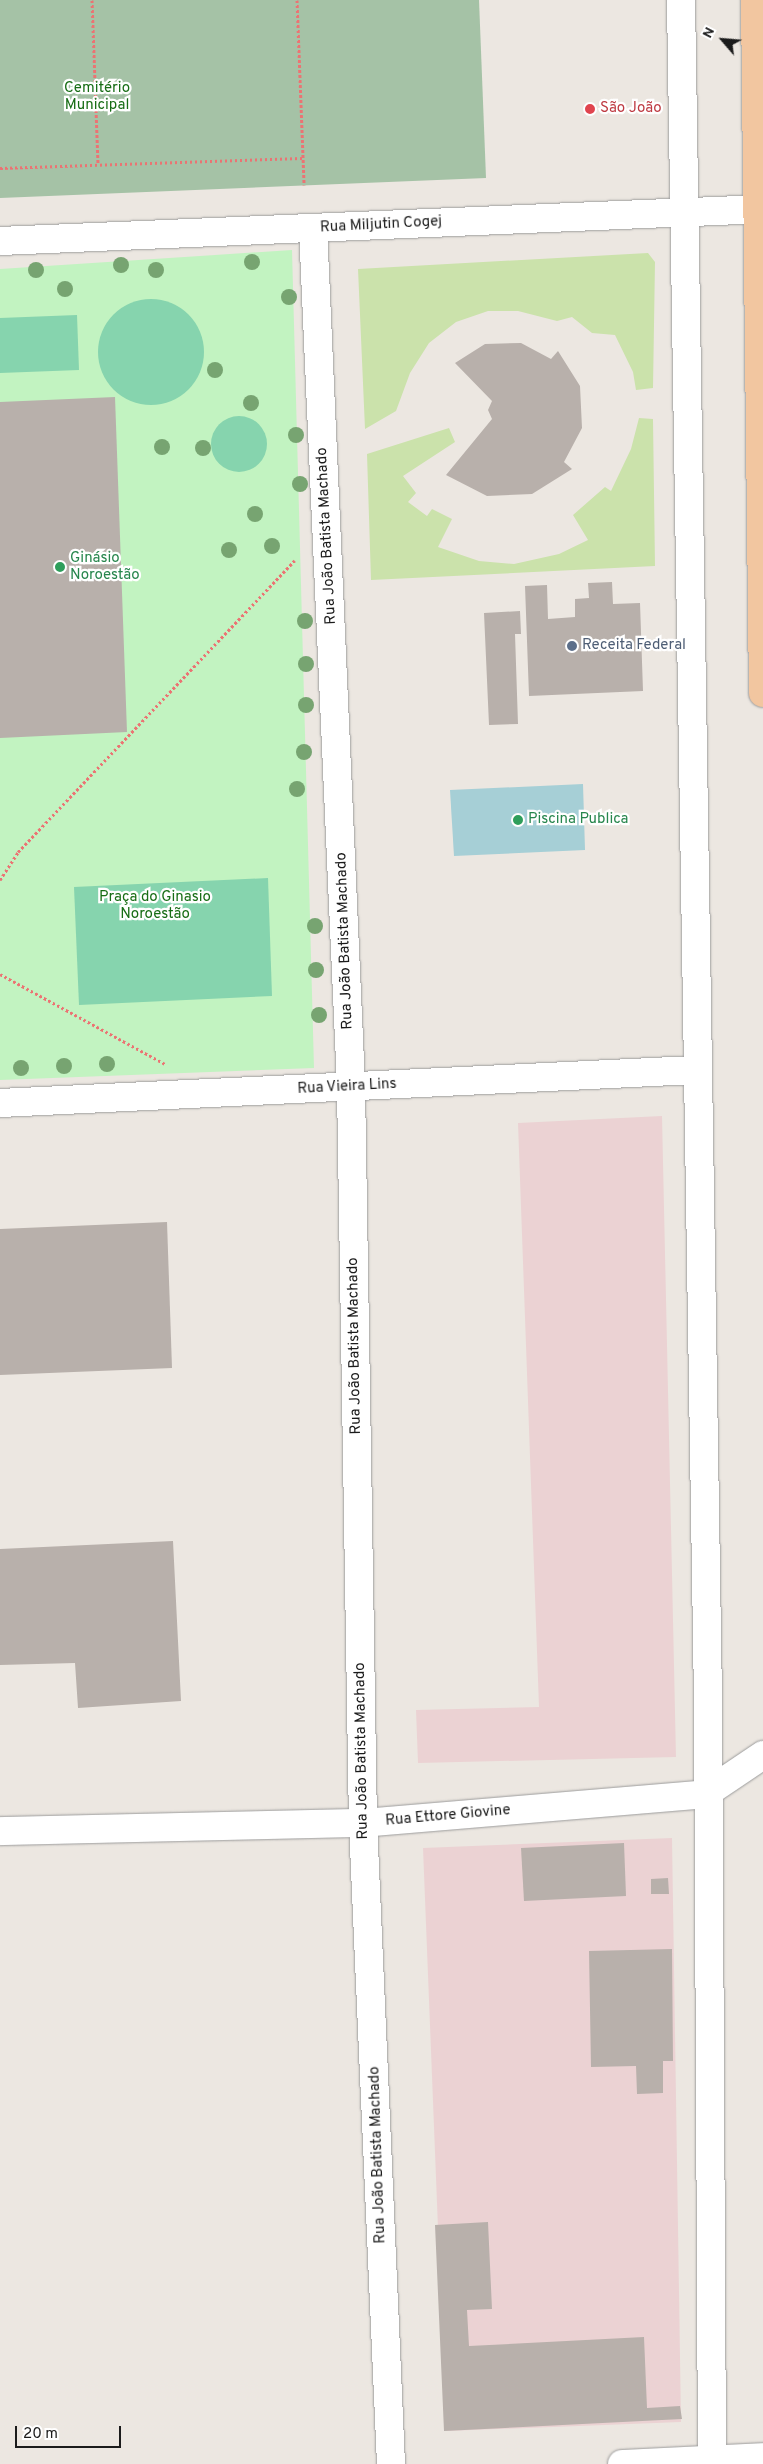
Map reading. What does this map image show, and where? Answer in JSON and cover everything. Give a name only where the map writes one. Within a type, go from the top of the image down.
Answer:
[{"type":"main road","points":[[755,0],[760,209],[763,693]]},
{"type":"street","points":[[681,0],[695,1070],[708,1699],[705,1794],[712,2461]]},
{"type":"street","name":"Rua Miljutin Cogej","points":[[0,241],[760,209]]},
{"type":"street","name":"Rua João Batista Machado","points":[[313,228],[351,1086],[363,1823],[391,2464]]},
{"type":"street","name":"Rua Vieira Lins","points":[[0,1102],[695,1070]]},
{"type":"street","name":"Rua Ettore Giovine","points":[[0,1831],[363,1823],[705,1794],[763,1755]]},
{"type":"street","points":[[622,2464],[763,2457]]},
{"type":"path","points":[[92,0],[98,164]]},
{"type":"path","points":[[297,0],[304,185]]},
{"type":"path","points":[[0,168],[303,158]]},
{"type":"path","points":[[0,880],[18,852],[293,560],[328,556]]},
{"type":"path","points":[[0,974],[164,1060],[167,1095]]},
{"type":"shaded area","points":[[662,1116],[676,1757],[418,1763],[416,1710],[539,1707],[518,1123]]},
{"type":"shaded area","points":[[672,1838],[681,2422],[446,2431],[423,1848]]},
{"type":"green space","name":"Cemitério Municipal","points":[[0,0],[479,0],[486,178],[0,198]]},
{"type":"green space","name":"Praça do Ginasio Noroestão","points":[[292,250],[314,1068],[0,1080],[0,269]]},
{"type":"green space","points":[[648,253],[655,262],[653,388],[636,390],[633,372],[615,335],[592,333],[572,317],[557,321],[518,311],[488,311],[456,322],[429,343],[410,373],[396,411],[365,429],[358,269]]},
{"type":"green space","points":[[151,299],[171,303],[188,315],[200,332],[204,352],[200,372],[188,389],[171,401],[151,405],[131,401],[114,389],[102,372],[98,352],[102,332],[114,315],[131,303]]},
{"type":"green space","points":[[77,315],[79,370],[0,373],[0,318]]},
{"type":"green space","points":[[239,416],[250,418],[259,424],[265,433],[267,444],[265,455],[259,464],[250,470],[239,472],[228,470],[219,464],[213,455],[211,444],[213,433],[219,424],[228,418]]},
{"type":"green space","points":[[639,418],[653,419],[655,566],[371,580],[367,454],[449,428],[455,442],[403,476],[416,493],[408,502],[427,516],[432,509],[452,519],[438,547],[479,561],[514,564],[559,554],[588,540],[573,515],[605,487],[611,491],[631,449]]},
{"type":"green space","points":[[268,878],[272,996],[79,1005],[74,887]]},
{"type":"water","name":"Piscina Publica","points":[[583,784],[585,850],[454,856],[450,790]]},
{"type":"building","points":[[521,343],[551,359],[558,351],[580,386],[582,428],[564,462],[572,469],[532,494],[487,496],[446,475],[492,419],[488,410],[492,401],[455,363],[485,344]]},
{"type":"building","name":"Ginásio Noroestão","points":[[115,397],[127,732],[0,738],[0,402]]},
{"type":"building","points":[[612,582],[613,604],[640,603],[643,691],[529,696],[525,586],[547,585],[548,619],[575,617],[575,599],[589,598],[588,583]]},
{"type":"building","points":[[520,611],[521,634],[515,634],[518,724],[489,725],[484,613]]},
{"type":"building","points":[[167,1222],[172,1368],[0,1375],[0,1229]]},
{"type":"building","points":[[173,1541],[181,1701],[78,1708],[75,1663],[0,1665],[0,1549]]},
{"type":"building","points":[[624,1843],[626,1896],[524,1901],[521,1848]]},
{"type":"building","points":[[668,1878],[669,1894],[651,1894],[651,1879]]},
{"type":"building","points":[[672,1949],[673,2061],[663,2061],[663,2093],[637,2094],[636,2066],[591,2067],[589,1951]]},
{"type":"building","points":[[488,2222],[492,2309],[467,2310],[469,2346],[644,2337],[647,2408],[680,2406],[682,2419],[444,2431],[435,2225]]},
{"type":"place","name":"São João","points":[[590,109]]},
{"type":"place","name":"Ginásio Noroestão","points":[[60,567]]},
{"type":"place","name":"Receita Federal","points":[[572,646]]},
{"type":"place","name":"Piscina Publica","points":[[518,820]]}]
